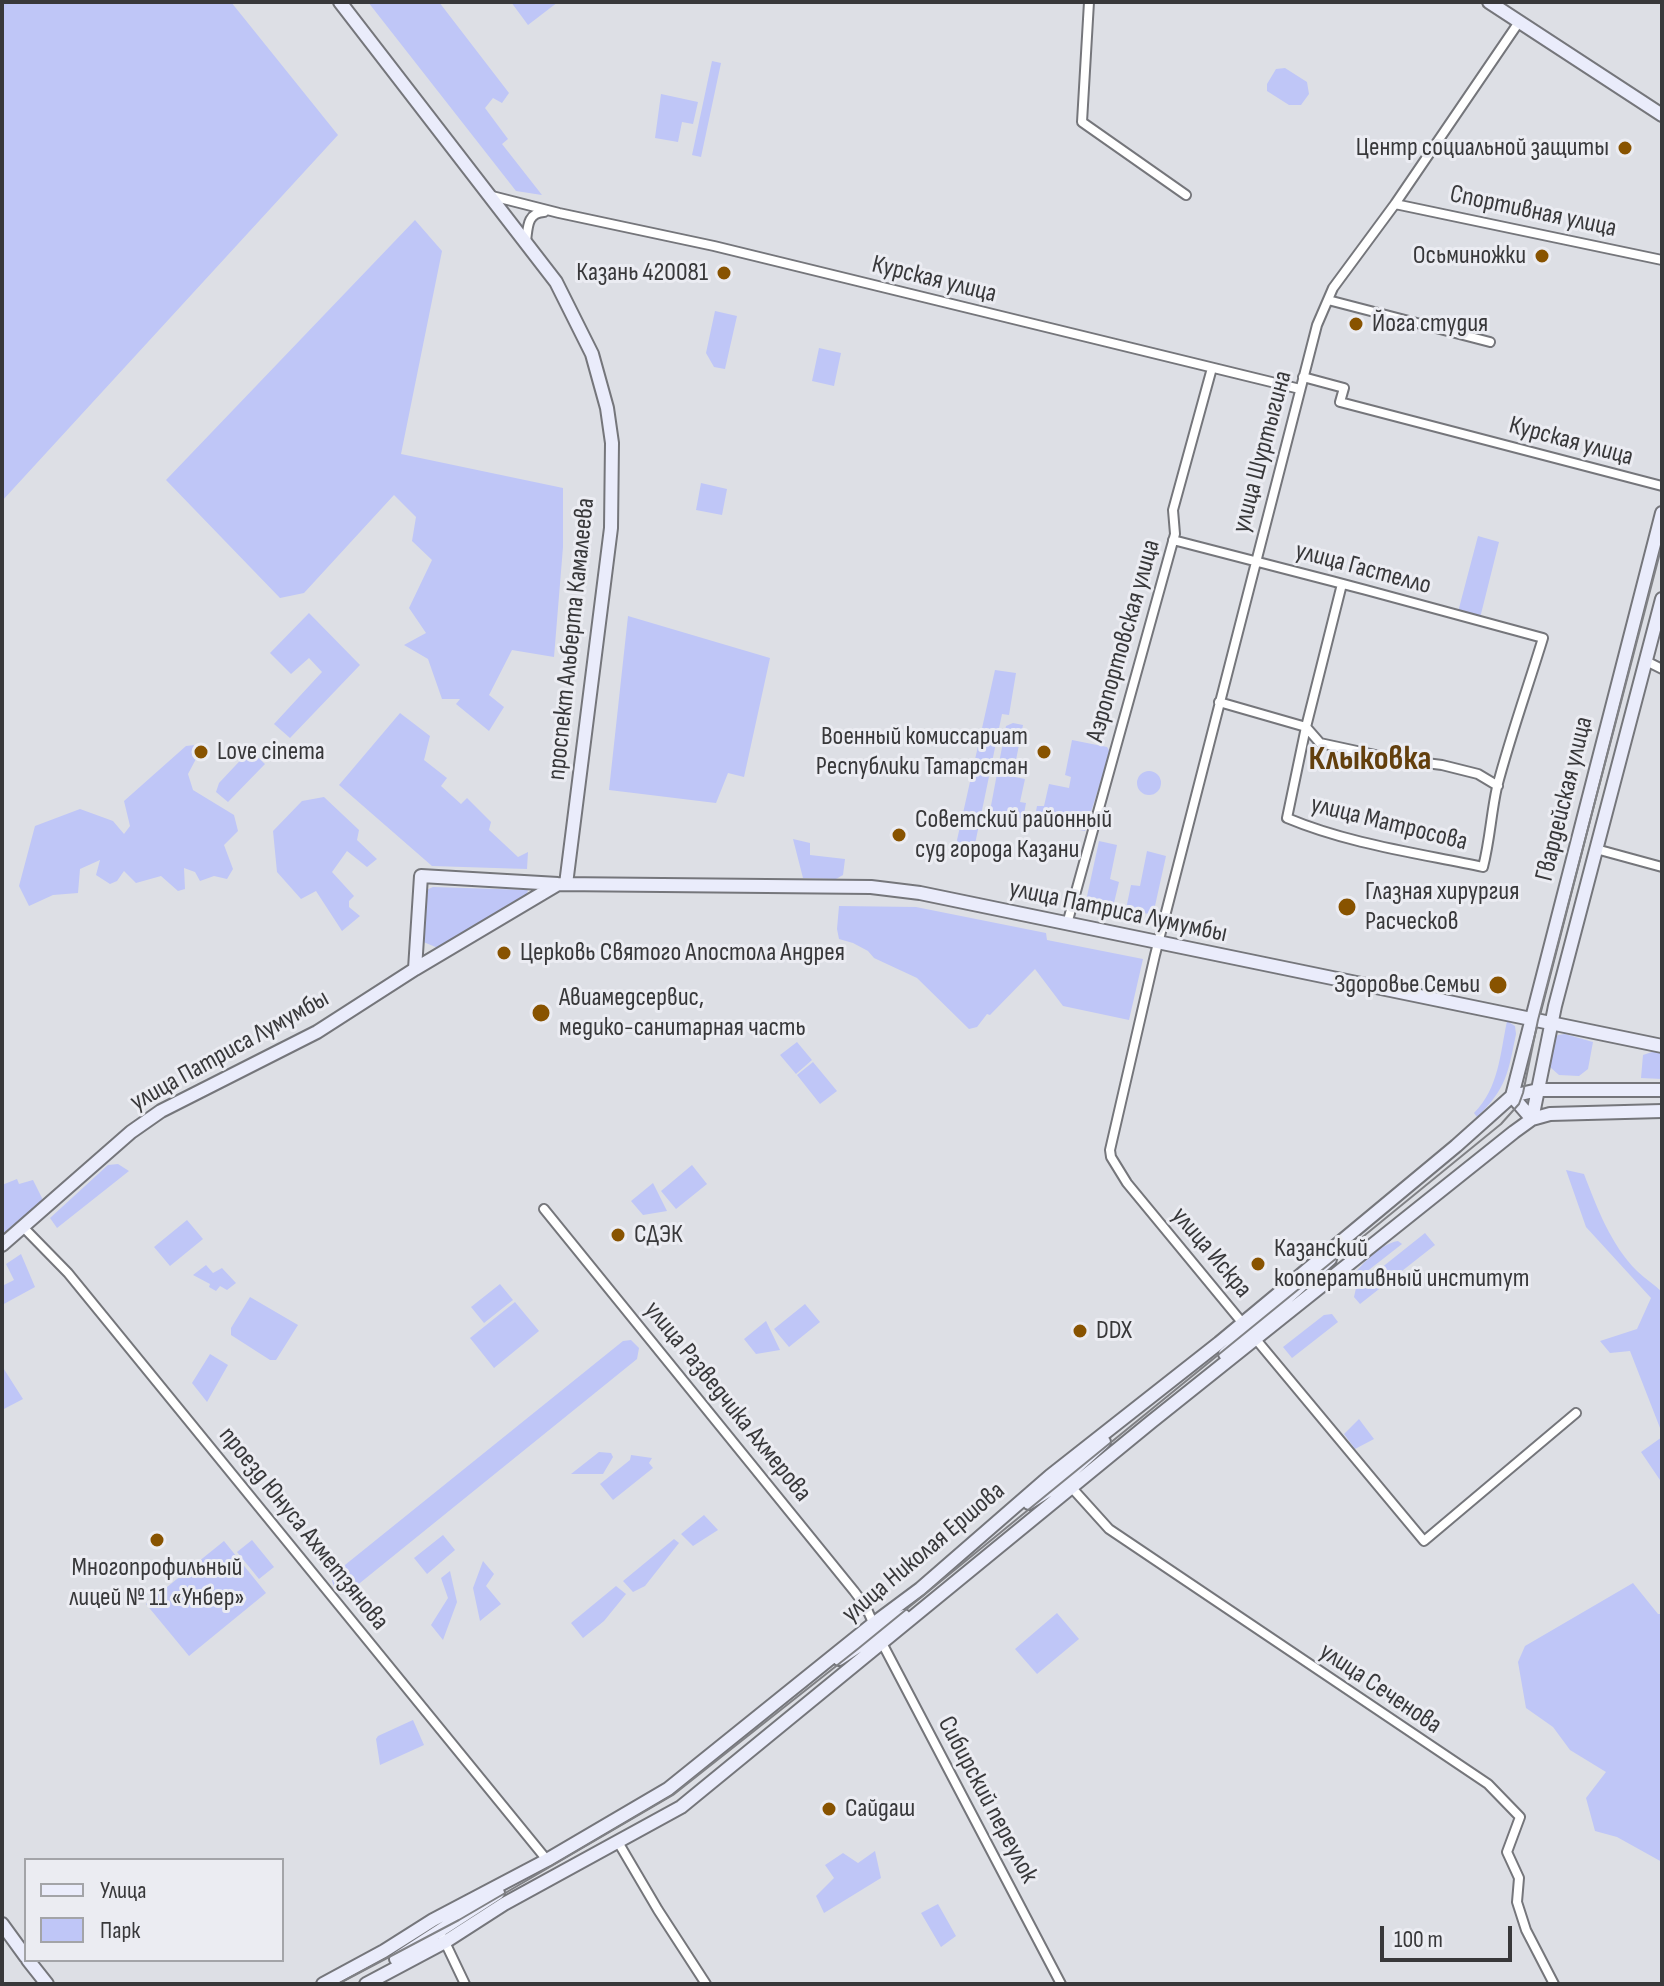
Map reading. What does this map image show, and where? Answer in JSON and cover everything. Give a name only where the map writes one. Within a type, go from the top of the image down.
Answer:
[{"type":"main road","name":"проспект Альберта Камалеева","points":[[340,2],[556,282],[592,354],[607,408],[612,443],[611,528],[562,884]]},
{"type":"main road","points":[[1489,2],[1662,115]]},
{"type":"main road","name":"Гвардейская улица","points":[[1512,1096],[1662,513]]},
{"type":"main road","name":"Гвардейская улица","points":[[1532,1119],[1551,1022],[1662,599]]},
{"type":"main road","name":"улица Патриса Лумумбы","points":[[415,969],[421,876],[562,884],[871,887],[920,893],[1662,1046]]},
{"type":"main road","name":"улица Патриса Лумумбы","points":[[2,1245],[131,1132],[161,1111],[317,1032],[415,969],[562,884]]},
{"type":"main road","points":[[417,938],[425,948],[439,955]]},
{"type":"main road","name":"улица Николая Ершова","points":[[974,1568],[1151,1422],[1371,1217],[1512,1096],[1538,1090],[1662,1090]]},
{"type":"main road","points":[[1512,1096],[1532,1119]]},
{"type":"main road","name":"улица Николая Ершова","points":[[442,1937],[681,1807],[810,1701],[920,1589],[993,1527],[1057,1485],[1166,1386],[1315,1292],[1532,1119],[1568,1112],[1662,1111]]},
{"type":"main road","points":[[878,1634],[974,1568],[1060,1488],[1151,1422]]},
{"type":"main road","name":"улица Николая Ершова","points":[[323,1984],[668,1789],[816,1672],[878,1634]]},
{"type":"main road","points":[[366,1984],[442,1937],[547,1860]]},
{"type":"main road","points":[[2,1924],[24,1954]]},
{"type":"main road","points":[[384,1951],[442,1937]]},
{"type":"main road","points":[[355,1984],[442,1937]]},
{"type":"main road","points":[[30,1962],[47,1984]]},
{"type":"street","points":[[1089,2],[1082,122],[1186,195]]},
{"type":"street","name":"улица Шуртыгина","points":[[1158,943],[1317,325],[1333,288],[1395,204],[1519,22]]},
{"type":"street","name":"Курская улица","points":[[491,196],[714,246],[1300,389]]},
{"type":"street","name":"Спортивная улица","points":[[1395,204],[1662,260]]},
{"type":"street","points":[[526,241],[532,215],[559,213]]},
{"type":"street","points":[[1328,300],[1490,342]]},
{"type":"street","name":"Аэропортовская улица","points":[[1067,924],[1173,540],[1173,510],[1212,368]]},
{"type":"street","name":"Курская улица","points":[[1303,377],[1344,388],[1340,402],[1662,486]]},
{"type":"street","name":"улица Гастелло","points":[[1173,540],[1543,638],[1498,786]]},
{"type":"street","points":[[1306,727],[1342,584]]},
{"type":"street","points":[[1646,661],[1662,669]]},
{"type":"street","points":[[1219,702],[1306,727],[1320,743],[1394,759],[1442,765],[1478,774],[1498,786]]},
{"type":"street","name":"улица Матросова","points":[[1306,727],[1287,818],[1316,830],[1483,867],[1498,786]]},
{"type":"street","points":[[1596,849],[1662,867]]},
{"type":"street","name":"улица Искра","points":[[1158,943],[1114,1132],[1111,1157],[1127,1183],[1424,1541],[1576,1413]]},
{"type":"street","name":"улица Разведчика Ахмерова","points":[[544,1209],[854,1591],[866,1607],[878,1634]]},
{"type":"street","name":"проезд Юнуса Ахметзянова","points":[[24,1228],[68,1273],[547,1860]]},
{"type":"street","name":"улица Сеченова","points":[[1072,1488],[1109,1529],[1177,1578],[1488,1784],[1514,1810],[1520,1817],[1507,1852],[1519,1878],[1517,1902],[1526,1930],[1554,1984]]},
{"type":"street","name":"Сибирский переулок","points":[[878,1634],[1061,1984]]},
{"type":"street","points":[[618,1842],[706,1984]]},
{"type":"street","points":[[433,1920],[465,1984]]},
{"type":"green space","points":[[2,2],[231,2],[338,135],[2,501]]},
{"type":"green space","points":[[368,2],[439,2],[509,93],[502,103],[493,98],[485,108],[508,139],[502,144],[542,195],[516,191]]},
{"type":"green space","points":[[511,2],[558,2],[528,25]]},
{"type":"green space","points":[[712,61],[721,63],[701,157],[692,155]]},
{"type":"green space","points":[[1285,68],[1307,82],[1309,94],[1301,105],[1289,105],[1267,91],[1267,84],[1276,69]]},
{"type":"green space","points":[[661,94],[698,102],[693,124],[682,122],[678,142],[655,138]]},
{"type":"green space","points":[[415,220],[442,251],[401,454],[563,488],[563,547],[554,657],[512,650],[489,695],[504,707],[489,731],[456,704],[460,699],[442,699],[428,659],[404,645],[426,633],[409,608],[432,560],[412,541],[416,517],[394,495],[304,593],[280,598],[166,480]]},
{"type":"green space","points":[[715,311],[737,316],[725,369],[714,367],[706,353]]},
{"type":"green space","points":[[819,348],[841,353],[834,386],[812,381]]},
{"type":"green space","points":[[701,483],[727,489],[722,515],[696,510]]},
{"type":"green space","points":[[1478,536],[1499,542],[1480,618],[1458,612]]},
{"type":"green space","points":[[309,613],[360,665],[290,738],[274,724],[322,672],[309,658],[291,674],[270,653]]},
{"type":"green space","points":[[628,616],[770,658],[744,777],[728,773],[716,803],[609,790]]},
{"type":"green space","points":[[995,670],[1016,673],[1009,715],[1002,714],[975,844],[966,851],[959,847],[957,840]]},
{"type":"green space","points":[[400,713],[430,736],[424,760],[447,778],[441,786],[461,804],[467,798],[491,822],[489,830],[518,857],[528,852],[527,869],[432,866],[339,785]]},
{"type":"green space","points":[[1013,723],[1023,725],[1015,765],[1008,763],[1005,775],[1025,779],[1020,802],[1026,803],[1023,819],[990,811],[1006,726]]},
{"type":"green space","points":[[1072,740],[1107,747],[1110,752],[1085,831],[1034,821],[1037,806],[1044,806],[1049,784],[1069,788],[1071,777],[1065,775]]},
{"type":"green space","points":[[195,745],[197,757],[188,774],[193,790],[234,815],[238,831],[224,845],[233,869],[227,879],[214,876],[200,881],[195,872],[184,868],[185,889],[178,891],[161,876],[136,883],[124,871],[117,881],[110,884],[96,875],[100,860],[80,869],[78,893],[53,895],[29,906],[19,886],[35,826],[80,809],[113,821],[124,834],[130,826],[124,801],[186,746]]},
{"type":"green space","points":[[250,750],[265,764],[228,802],[216,792],[219,783]]},
{"type":"green space","points":[[1149,771],[1158,774],[1161,783],[1158,792],[1149,795],[1140,792],[1137,783],[1140,774]]},
{"type":"green space","points":[[324,797],[359,830],[357,840],[377,859],[367,867],[347,851],[332,872],[354,896],[349,901],[349,907],[360,916],[342,931],[316,891],[301,899],[277,872],[273,831],[302,801]]},
{"type":"green space","points":[[793,839],[810,843],[810,855],[845,859],[843,875],[836,879],[803,878]]},
{"type":"green space","points":[[1099,841],[1117,845],[1110,879],[1119,882],[1113,907],[1086,901]]},
{"type":"green space","points":[[1147,851],[1166,856],[1153,915],[1126,909],[1131,885],[1140,886]]},
{"type":"green space","points":[[433,887],[528,890],[526,897],[438,948],[421,941],[426,890]]},
{"type":"green space","points":[[839,906],[916,907],[1046,933],[1047,940],[1143,959],[1129,1020],[1063,1006],[1035,969],[977,1027],[969,1029],[917,978],[874,958],[853,943],[839,939]]},
{"type":"green space","points":[[1507,1021],[1515,1026],[1516,1034],[1508,1070],[1495,1097],[1477,1117],[1474,1113],[1494,1082]]},
{"type":"green space","points":[[1565,1034],[1593,1042],[1588,1069],[1579,1076],[1559,1075],[1550,1067],[1553,1040]]},
{"type":"green space","points":[[797,1042],[812,1060],[796,1074],[780,1055]]},
{"type":"green space","points":[[1662,1052],[1662,1079],[1641,1078],[1643,1055]]},
{"type":"green space","points":[[813,1062],[837,1091],[820,1104],[797,1075]]},
{"type":"green space","points":[[118,1164],[129,1171],[57,1228],[50,1218],[108,1165]]},
{"type":"green space","points":[[692,1165],[707,1184],[676,1209],[661,1191]]},
{"type":"green space","points":[[1566,1170],[1584,1174],[1612,1238],[1637,1271],[1662,1292],[1662,1433],[1630,1351],[1610,1353],[1600,1341],[1637,1329],[1651,1298],[1586,1227]]},
{"type":"green space","points":[[17,1179],[19,1184],[33,1180],[45,1204],[2,1242],[2,1185]]},
{"type":"green space","points":[[653,1183],[667,1211],[643,1215],[631,1201]]},
{"type":"green space","points":[[187,1220],[203,1239],[170,1266],[154,1247]]},
{"type":"green space","points":[[1425,1233],[1435,1245],[1360,1304],[1354,1297],[1356,1288]]},
{"type":"green space","points":[[1398,1241],[1402,1244],[1347,1287],[1345,1285],[1376,1252]]},
{"type":"green space","points":[[21,1254],[35,1287],[2,1305],[2,1286],[14,1280],[6,1264]]},
{"type":"green space","points":[[206,1265],[213,1273],[222,1268],[236,1283],[227,1290],[220,1286],[216,1291],[209,1287],[210,1284],[193,1275]]},
{"type":"green space","points":[[500,1284],[513,1300],[484,1323],[471,1307]]},
{"type":"green space","points":[[250,1297],[298,1325],[276,1360],[270,1360],[231,1335],[231,1328]]},
{"type":"green space","points":[[515,1302],[539,1331],[494,1368],[470,1338]]},
{"type":"green space","points":[[805,1304],[820,1322],[789,1347],[774,1329]]},
{"type":"green space","points":[[1332,1314],[1338,1322],[1292,1358],[1283,1347],[1324,1315]]},
{"type":"green space","points":[[766,1321],[780,1350],[756,1354],[744,1339]]},
{"type":"green space","points":[[631,1340],[639,1348],[637,1359],[350,1591],[342,1593],[334,1588],[332,1580],[335,1573],[623,1341]]},
{"type":"green space","points":[[210,1354],[228,1365],[207,1402],[192,1383]]},
{"type":"green space","points":[[2,1366],[23,1399],[2,1410]]},
{"type":"green space","points":[[1359,1419],[1374,1439],[1355,1449],[1344,1434]]},
{"type":"green space","points":[[1662,1437],[1662,1483],[1641,1452]]},
{"type":"green space","points":[[599,1452],[611,1453],[613,1457],[603,1474],[571,1474]]},
{"type":"green space","points":[[631,1455],[652,1458],[649,1463],[653,1468],[613,1500],[600,1484],[630,1460]]},
{"type":"green space","points":[[704,1515],[718,1530],[693,1546],[681,1534]]},
{"type":"green space","points":[[443,1535],[455,1550],[427,1574],[414,1558]]},
{"type":"green space","points":[[674,1539],[679,1543],[645,1586],[633,1592],[623,1581]]},
{"type":"green space","points":[[252,1540],[274,1567],[259,1579],[237,1552]]},
{"type":"green space","points":[[224,1541],[266,1593],[189,1656],[146,1604]]},
{"type":"green space","points":[[483,1561],[494,1574],[486,1586],[501,1604],[480,1621],[473,1588]]},
{"type":"green space","points":[[450,1571],[457,1602],[443,1640],[431,1625],[448,1598],[441,1578]]},
{"type":"green space","points":[[1633,1583],[1658,1614],[1662,1614],[1662,1862],[1617,1837],[1595,1831],[1586,1798],[1606,1772],[1570,1750],[1553,1727],[1526,1708],[1518,1662],[1525,1646]]},
{"type":"green space","points":[[616,1586],[626,1594],[604,1621],[583,1638],[571,1623]]},
{"type":"green space","points":[[1057,1613],[1079,1639],[1037,1674],[1015,1649]]},
{"type":"green space","points":[[413,1720],[424,1745],[380,1765],[378,1736]]},
{"type":"green space","points":[[875,1851],[881,1878],[824,1913],[816,1896],[834,1878],[825,1865],[843,1853],[858,1863]]},
{"type":"green space","points":[[938,1904],[956,1936],[941,1947],[921,1913]]},
{"type":"tram line","points":[[338,1984],[459,1920],[673,1795],[859,1648],[1501,1124],[1519,1104],[1523,1093],[1538,1020],[1662,545]]},
{"type":"place","name":"Центр социальной защиты","points":[[1625,148]]},
{"type":"place","name":"Осьминожки","points":[[1542,256]]},
{"type":"place","name":"Казань 420081","points":[[724,273]]},
{"type":"place","name":"Йога студия","points":[[1356,324]]},
{"type":"place","name":"Love cinema","points":[[201,752]]},
{"type":"place","name":"Военный комиссариат Республики Татарстан","points":[[1044,752]]},
{"type":"place","name":"Советский районный суд города Казани","points":[[899,835]]},
{"type":"place","name":"Глазная хирургия Расческов","points":[[1347,907]]},
{"type":"place","name":"Церковь Святого Апостола Андрея","points":[[504,953]]},
{"type":"place","name":"Здоровье Семьи","points":[[1498,985]]},
{"type":"place","name":"Авиамедсервис, медико-санитарная часть","points":[[541,1013]]},
{"type":"place","name":"СДЭК","points":[[618,1235]]},
{"type":"place","name":"Казанский кооперативный институт","points":[[1258,1264]]},
{"type":"place","name":"DDX","points":[[1080,1331]]},
{"type":"place","name":"Многопрофильный лицей № 11 «Унбер»","points":[[157,1540]]},
{"type":"place","name":"Сайдаш","points":[[829,1809]]},
{"type":"district","name":"Клыковка","points":[[1370,760]]}]
